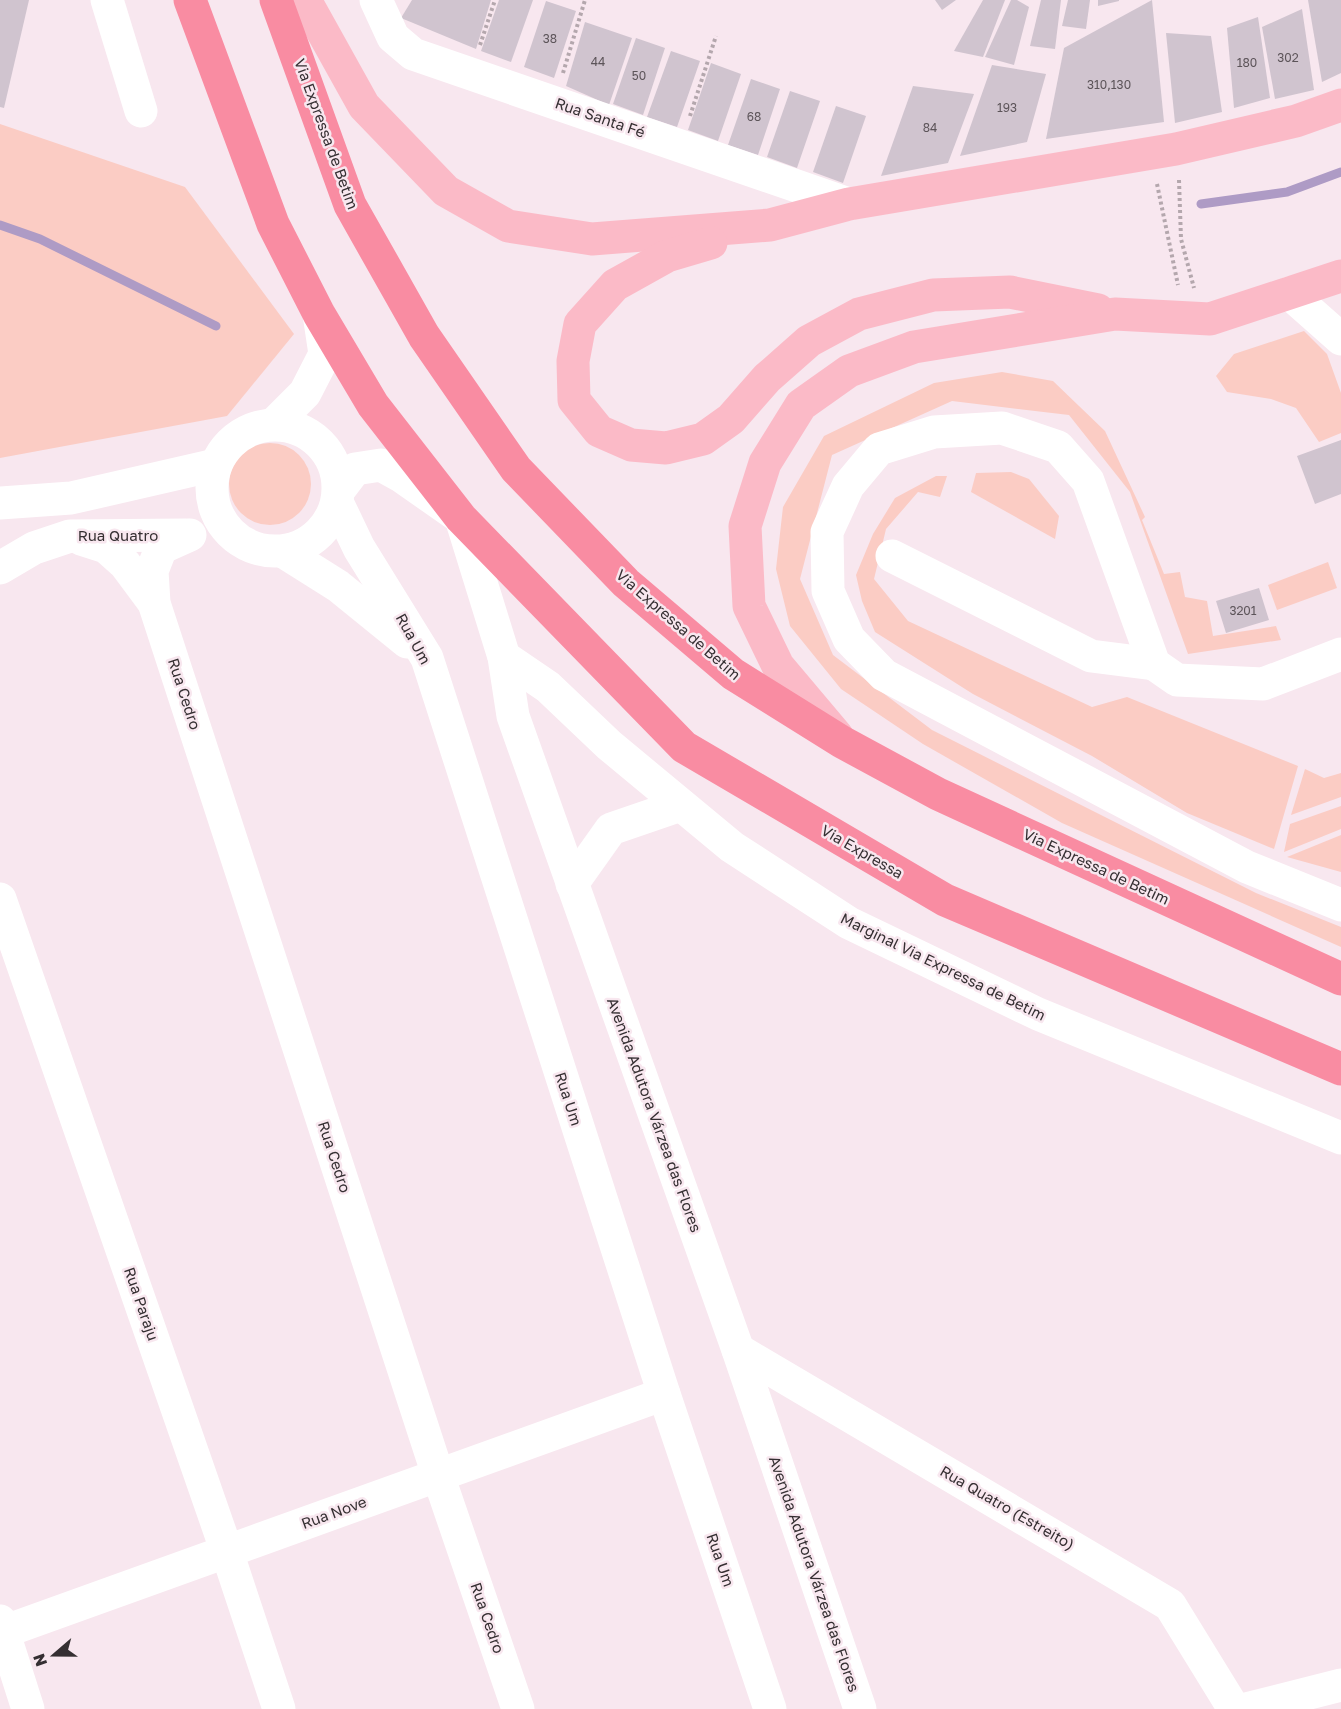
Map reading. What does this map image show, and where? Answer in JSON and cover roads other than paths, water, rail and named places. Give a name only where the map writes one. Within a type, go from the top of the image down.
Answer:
[{"type":"highway","name":"Via Expressa","points":[[190,0],[273,224],[319,314],[373,405],[461,518],[684,747],[945,900],[1341,1069]]},
{"type":"highway","name":"Via Expressa de Betim","points":[[276,0],[350,206],[424,336],[516,469],[626,583],[733,674],[842,742],[938,794],[1341,979]]},
{"type":"main road","points":[[305,0],[364,106],[446,191],[508,226],[592,239],[770,225]]},
{"type":"main road","points":[[1115,314],[1010,292],[933,295],[859,314],[809,341],[767,378],[731,419],[703,439],[666,448],[631,445],[599,431],[574,400],[573,361],[580,324],[615,285],[667,256],[849,204],[1182,161],[1341,105]]},
{"type":"main road","points":[[842,742],[778,666],[749,606],[745,526],[765,463],[801,405],[849,371],[914,347],[1115,314],[1289,293],[1341,276]]},
{"type":"street","points":[[107,0],[141,111]]},
{"type":"street","name":"Rua Santa Fé","points":[[376,0],[393,37],[413,54],[849,204]]},
{"type":"street","points":[[1289,293],[1341,339]]},
{"type":"street","points":[[274,424],[305,393],[325,354],[319,314]]},
{"type":"street","points":[[338,496],[336,470],[327,451],[312,437],[295,427],[274,424],[255,427],[238,435],[224,448],[215,465],[211,482],[212,501],[218,518],[229,533],[243,544],[263,551],[284,552],[302,546],[318,536],[329,521],[338,496],[355,469],[381,465],[401,476],[461,518]]},
{"type":"street","points":[[1154,664],[1088,481],[1058,447],[1002,428],[934,432],[879,449],[848,486],[827,532],[828,591],[849,639],[884,675],[1247,867],[1341,905]]},
{"type":"street","points":[[0,503],[71,498],[215,465]]},
{"type":"street","name":"Rua Um","points":[[338,496],[358,548],[427,658],[664,1394],[770,1709]]},
{"type":"street","name":"Avenida Adutora Várzea das Flores","points":[[461,518],[504,657],[513,716],[738,1350],[860,1709]]},
{"type":"street","name":"Rua Quatro","points":[[0,568],[34,548],[70,536],[190,535],[243,544]]},
{"type":"street","name":"Rua Cedro","points":[[190,535],[162,548],[152,571],[154,603],[438,1475],[518,1709]]},
{"type":"street","name":"Rua Cedro","points":[[70,536],[106,547],[125,564],[154,603]]},
{"type":"street","points":[[284,552],[339,586],[427,658]]},
{"type":"street","points":[[892,556],[1090,656],[1154,664],[1177,680],[1263,684],[1341,654]]},
{"type":"street","name":"Marginal Via Expressa de Betim","points":[[504,657],[548,687],[609,745],[732,847],[849,923],[1038,1014],[1341,1138]]},
{"type":"street","points":[[572,885],[611,829],[681,805]]},
{"type":"street","name":"Rua Paraju","points":[[0,899],[227,1552],[279,1709]]},
{"type":"street","name":"Rua Quatro (Estreito)","points":[[738,1350],[1170,1605],[1234,1709]]},
{"type":"street","name":"Rua Nove","points":[[2,1626],[227,1552],[664,1394]]},
{"type":"street","points":[[2,1626],[28,1709]]},
{"type":"street","points":[[1246,1709],[1341,1684]]},
{"type":"waterway","points":[[1201,204],[1287,192],[1341,172]]},
{"type":"waterway","points":[[0,225],[40,239],[216,326]]}]
